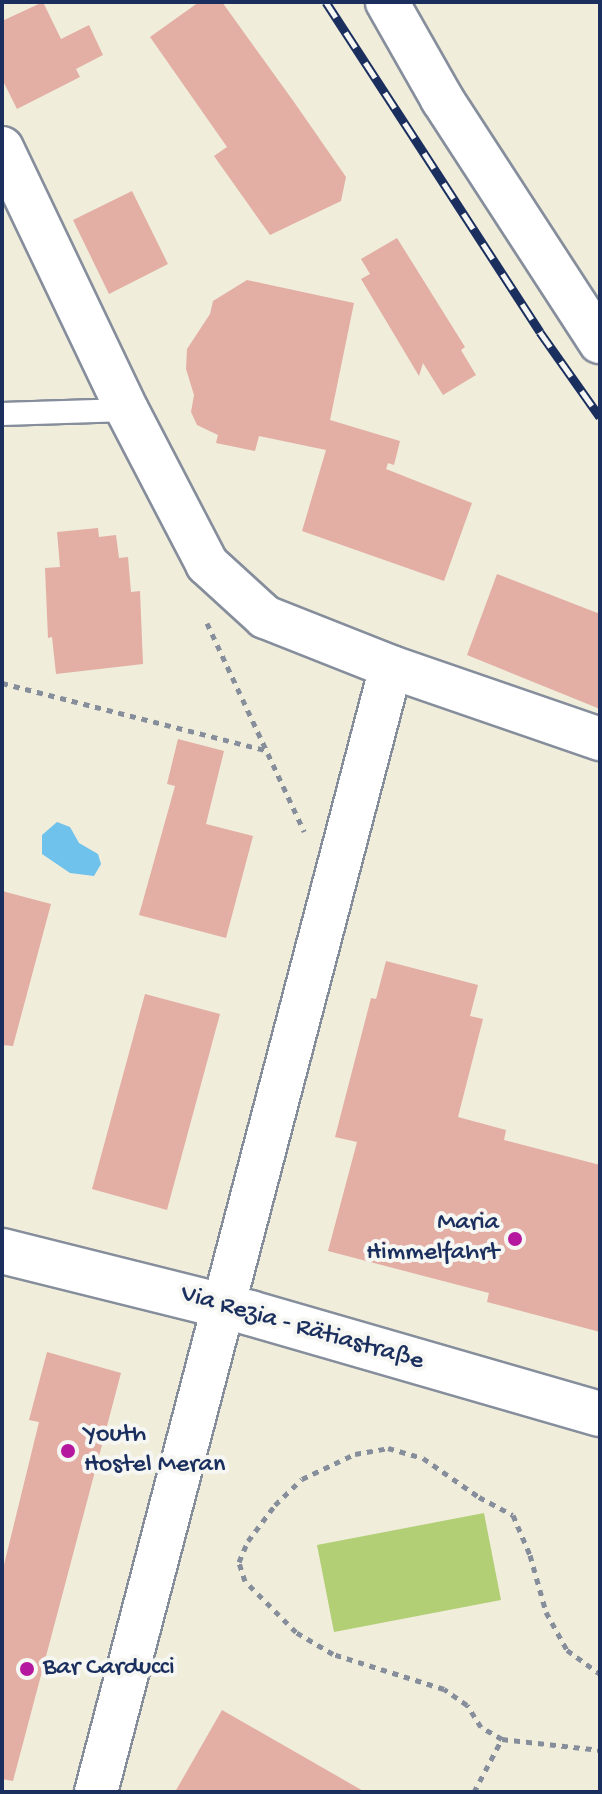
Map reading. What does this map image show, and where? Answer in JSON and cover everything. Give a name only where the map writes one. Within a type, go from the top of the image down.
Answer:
[{"type":"street","points":[[387,2],[442,99],[600,342]]},
{"type":"street","points":[[2,148],[127,410],[207,564],[265,617],[391,667],[600,739]]},
{"type":"street","points":[[96,1792],[391,667]]},
{"type":"street","name":"Via Rezia - Rätiastraße","points":[[2,1251],[223,1305],[600,1414]]},
{"type":"lane","points":[[2,414],[127,410]]},
{"type":"path","points":[[218,624],[205,618],[310,844]]},
{"type":"path","points":[[2,683],[265,750]]},
{"type":"path","points":[[600,1674],[567,1650],[546,1612],[530,1555],[513,1515],[479,1497],[423,1458],[388,1448],[355,1454],[302,1479],[275,1505],[248,1541],[239,1562],[245,1581],[296,1632],[333,1654],[444,1689],[467,1705],[481,1727],[502,1739],[600,1750]]},
{"type":"path","points":[[474,1792],[502,1739]]},
{"type":"green space","points":[[484,1513],[501,1600],[334,1632],[317,1545]]},
{"type":"water","points":[[57,822],[70,827],[79,843],[98,854],[101,864],[94,876],[70,873],[42,854],[42,835]]},
{"type":"building","points":[[43,2],[61,39],[89,25],[103,55],[76,69],[80,77],[17,109],[2,79],[2,21]]},
{"type":"building","points":[[199,2],[222,2],[294,102],[346,177],[341,201],[270,235],[214,156],[227,147],[150,37]]},
{"type":"building","points":[[132,191],[168,264],[109,294],[73,220]]},
{"type":"building","points":[[397,238],[465,347],[461,350],[476,375],[443,395],[423,363],[419,376],[361,279],[370,274],[361,259]]},
{"type":"building","points":[[247,280],[354,303],[330,420],[400,441],[394,465],[388,463],[386,469],[472,503],[444,581],[302,531],[326,450],[259,436],[255,451],[216,443],[218,435],[197,425],[191,412],[194,395],[186,369],[187,349],[210,314],[213,301]]},
{"type":"building","points":[[98,528],[99,537],[116,535],[119,558],[128,557],[131,592],[140,591],[143,664],[56,674],[52,637],[48,638],[45,568],[60,567],[57,532]]},
{"type":"building","points":[[497,574],[600,614],[600,709],[467,655]]},
{"type":"building","points":[[178,739],[224,751],[206,824],[253,836],[226,938],[139,915],[175,786],[167,784]]},
{"type":"building","points":[[2,891],[51,904],[13,1046],[2,1045]]},
{"type":"building","points":[[386,961],[478,985],[470,1016],[483,1019],[458,1117],[506,1130],[504,1140],[600,1165],[600,1332],[487,1302],[489,1293],[328,1251],[357,1142],[335,1137],[371,998],[376,999]]},
{"type":"building","points":[[145,994],[220,1014],[167,1210],[92,1189]]},
{"type":"building","name":"Youth Hostel Meran","points":[[47,1352],[121,1373],[13,1781],[2,1779],[2,1573],[39,1422],[29,1420]]},
{"type":"building","points":[[222,1710],[365,1792],[175,1792]]},
{"type":"railway","points":[[326,2],[540,332],[600,417]]},
{"type":"place","name":"Maria Himmelfahrt","points":[[515,1239]]},
{"type":"place","name":"Youth Hostel Meran","points":[[68,1451]]},
{"type":"place","name":"Bar Carducci","points":[[27,1669]]}]
